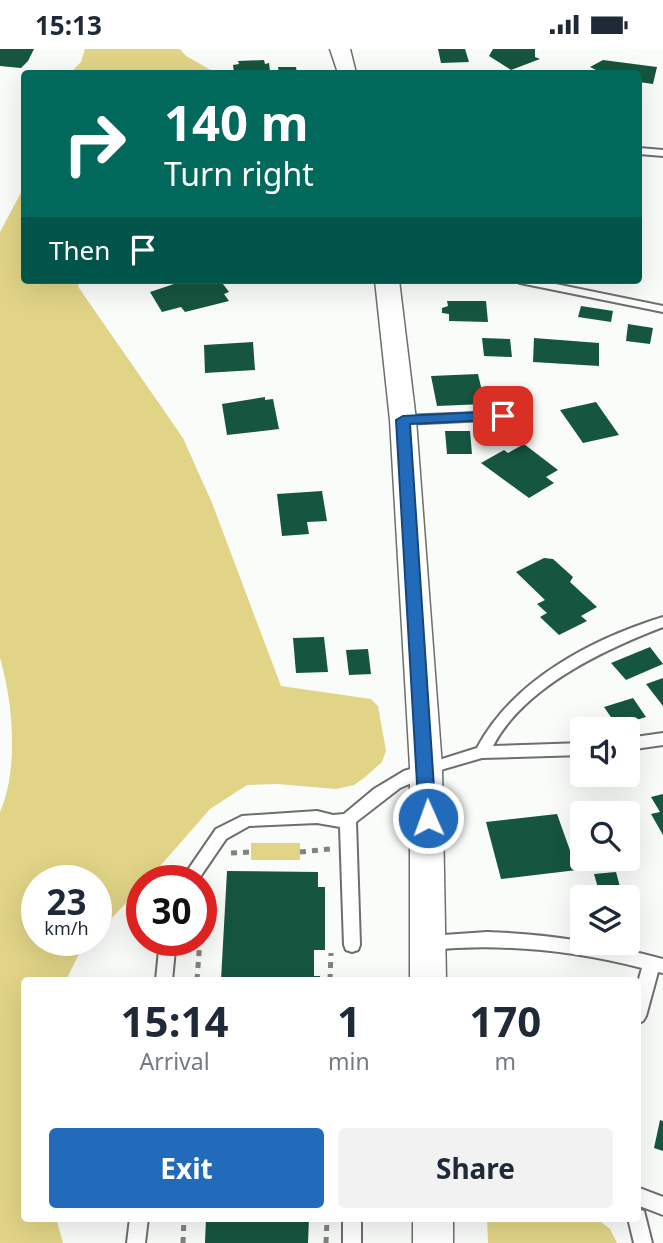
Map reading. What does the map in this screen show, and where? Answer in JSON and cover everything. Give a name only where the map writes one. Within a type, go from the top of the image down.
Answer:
[{"type":"street","points":[[340,49],[346,70]]},
{"type":"street","points":[[387,284],[403,420],[426,767],[428,977]]},
{"type":"street","points":[[433,1222],[433,1243]]},
{"type":"lane","points":[[642,151],[663,153]]},
{"type":"lane","points":[[540,284],[663,309]]},
{"type":"lane","points":[[403,420],[503,416]]},
{"type":"lane","points":[[482,752],[486,740],[505,713],[521,699],[565,669],[626,635],[663,622]]},
{"type":"lane","points":[[640,742],[663,739]]},
{"type":"lane","points":[[199,865],[221,834],[247,820],[317,817],[332,821],[348,820],[372,795],[397,779],[426,767],[482,752],[570,749]]},
{"type":"lane","points":[[348,820],[352,946]]},
{"type":"lane","points":[[428,944],[453,940],[553,943],[658,964],[641,1006]]},
{"type":"lane","points":[[164,977],[166,956]]},
{"type":"lane","points":[[641,1198],[663,1206]]},
{"type":"lane","points":[[136,1243],[139,1222]]},
{"type":"lane","points":[[352,1222],[352,1243]]},
{"type":"lane","points":[[638,1222],[643,1243]]},
{"type":"path","points":[[331,841],[331,861]]},
{"type":"path","points":[[233,845],[224,854],[251,852]]},
{"type":"path","points":[[300,852],[331,849]]},
{"type":"path","points":[[330,977],[331,950]]},
{"type":"path","points":[[197,977],[199,956]]},
{"type":"path","points":[[183,1243],[184,1222]]},
{"type":"path","points":[[327,1222],[327,1243]]},
{"type":"shaded area","points":[[85,49],[180,49],[186,56],[211,70],[73,70],[81,62]]},
{"type":"shaded area","points":[[21,193],[21,284],[78,284],[183,438],[212,503],[281,686],[371,699],[378,706],[386,751],[382,762],[354,785],[336,789],[277,784],[247,785],[210,809],[161,865],[126,865],[126,903],[112,918],[112,865],[21,865],[21,956],[78,956],[68,977],[21,977],[21,1222],[57,1222],[63,1243],[0,1243],[0,812],[10,776],[12,735],[5,675],[0,658],[0,232]]},
{"type":"shaded area","points":[[251,843],[300,843],[300,860],[251,860]]},
{"type":"shaded area","points":[[487,1222],[601,1222],[610,1229],[617,1243],[488,1243]]},
{"type":"building","points":[[0,49],[34,49],[21,68],[0,66]]},
{"type":"building","points":[[438,49],[465,49],[469,62],[441,63]]},
{"type":"building","points":[[493,49],[535,49],[535,57],[540,59],[511,70],[489,56]]},
{"type":"building","points":[[264,60],[265,64],[269,63],[270,70],[234,70],[233,65],[239,64],[238,61]]},
{"type":"building","points":[[603,60],[657,67],[653,84],[642,82],[642,70],[596,70],[590,67]]},
{"type":"building","points":[[278,67],[296,67],[296,70],[278,70]]},
{"type":"building","points":[[174,284],[223,284],[229,292],[224,294],[229,301],[185,312],[181,307],[162,312],[150,292]]},
{"type":"building","points":[[447,301],[486,301],[488,322],[449,321],[449,314],[442,313],[442,308],[448,306]]},
{"type":"building","points":[[581,306],[613,311],[611,322],[578,317]]},
{"type":"building","points":[[628,324],[653,328],[650,344],[626,341]]},
{"type":"building","points":[[482,338],[510,339],[512,357],[484,356]]},
{"type":"building","points":[[534,338],[599,343],[599,366],[533,362]]},
{"type":"building","points":[[253,342],[255,370],[205,373],[204,345]]},
{"type":"building","points":[[478,374],[485,404],[437,406],[431,376]]},
{"type":"building","points":[[265,397],[265,400],[273,399],[279,429],[227,435],[222,404]]},
{"type":"building","points":[[596,402],[619,435],[583,443],[560,410]]},
{"type":"building","points":[[445,431],[470,431],[472,454],[447,454]]},
{"type":"building","points":[[524,444],[558,470],[546,477],[554,483],[529,498],[481,463],[504,450],[508,453]]},
{"type":"building","points":[[322,491],[327,521],[307,522],[309,534],[282,536],[277,494]]},
{"type":"building","points":[[544,558],[553,559],[573,577],[570,582],[597,607],[581,616],[587,621],[559,635],[540,617],[547,613],[537,604],[545,600],[516,572]]},
{"type":"building","points":[[324,637],[328,672],[296,673],[293,638]]},
{"type":"building","points":[[650,647],[663,664],[626,680],[611,663]]},
{"type":"building","points":[[368,649],[371,674],[349,675],[346,650]]},
{"type":"building","points":[[663,678],[663,706],[646,684]]},
{"type":"building","points":[[633,698],[646,717],[611,717],[604,707]]},
{"type":"building","points":[[663,794],[663,835],[651,814],[660,812],[651,797]]},
{"type":"building","points":[[557,814],[570,850],[570,871],[501,879],[486,822]]},
{"type":"building","points":[[227,871],[318,872],[318,887],[325,887],[325,950],[314,950],[314,976],[320,977],[221,977]]},
{"type":"building","points":[[616,872],[620,885],[597,885],[594,874]]},
{"type":"building","points":[[660,1120],[663,1121],[663,1151],[654,1148]]},
{"type":"building","points":[[206,1222],[309,1222],[308,1243],[205,1243]]},
{"type":"route","points":[[428,818],[403,420],[503,416]]}]
